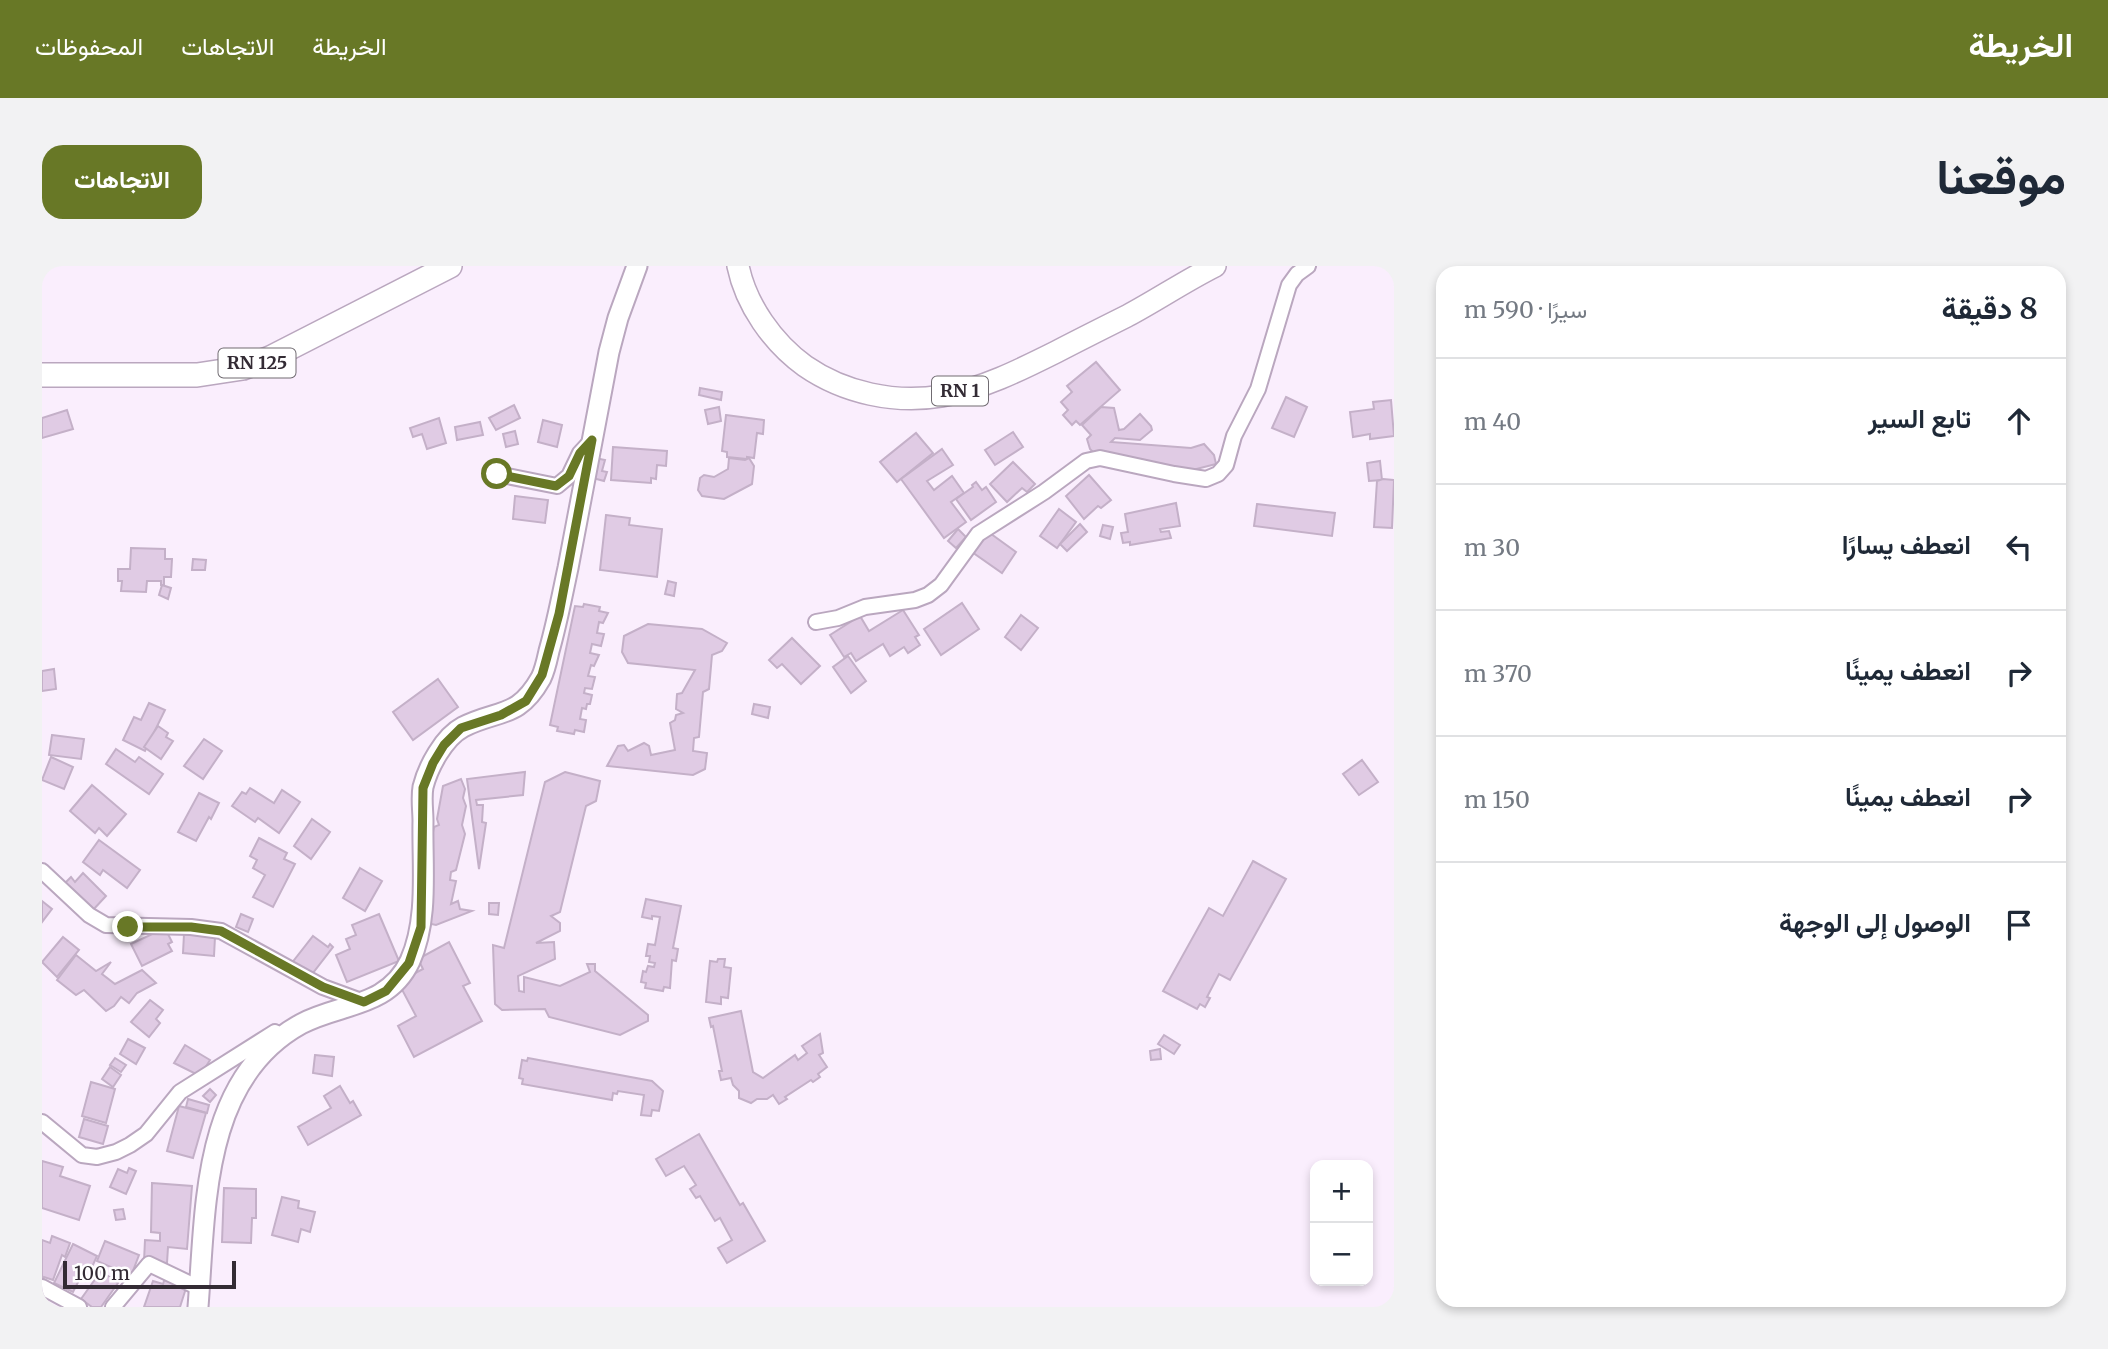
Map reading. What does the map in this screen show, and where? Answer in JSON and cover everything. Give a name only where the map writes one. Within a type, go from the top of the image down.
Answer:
[{"type":"highway","points":[[42,361],[192,360],[248,351],[415,266]]},
{"type":"highway","name":"RN 125","points":[[42,375],[197,375],[243,368],[270,358],[450,266]]},
{"type":"main road","points":[[198,1298],[215,1140],[236,1088],[269,1046],[302,1023],[364,1002],[386,991],[409,963],[421,927],[423,788],[433,763],[444,745],[461,728],[501,715],[526,701],[542,675],[559,614],[609,352],[618,318],[638,266]]},
{"type":"main road","name":"RN 1","points":[[738,266],[754,306],[770,331],[792,356],[840,386],[872,395],[909,399],[942,396],[980,386],[1028,366],[1128,315],[1215,266]]},
{"type":"street","points":[[816,622],[838,618],[865,607],[915,600],[928,595],[941,584],[978,534],[1044,492],[1086,461],[1100,458],[1206,479],[1219,474],[1226,465],[1234,436],[1258,389],[1289,285],[1297,274],[1308,266]]},
{"type":"street","points":[[497,474],[556,486],[569,476],[580,453],[592,440]]},
{"type":"street","points":[[42,871],[89,915],[106,925],[191,927],[221,931],[323,987],[364,1002]]},
{"type":"street","points":[[42,1122],[82,1155],[97,1157],[116,1152],[146,1134],[180,1092],[303,1014],[323,1005],[364,1002]]},
{"type":"street","points":[[113,1307],[149,1264],[198,1298]]},
{"type":"street","points":[[42,1287],[79,1307]]},
{"type":"building","points":[[1096,362],[1120,390],[1080,425],[1076,421],[1072,425],[1063,415],[1068,410],[1061,402],[1072,392],[1067,386]]},
{"type":"building","points":[[700,388],[722,392],[721,400],[699,395]]},
{"type":"building","points":[[1286,397],[1307,407],[1294,437],[1272,428]]},
{"type":"building","points":[[1391,400],[1394,436],[1370,439],[1370,434],[1353,437],[1350,412],[1374,409],[1373,402]]},
{"type":"building","points":[[514,405],[520,418],[496,430],[489,418]]},
{"type":"building","points":[[719,407],[721,421],[708,424],[705,410]]},
{"type":"building","points":[[1101,407],[1114,408],[1119,430],[1124,429],[1140,414],[1151,426],[1152,430],[1140,440],[1115,438],[1111,442],[1191,448],[1204,444],[1214,455],[1216,464],[1173,475],[1165,471],[1163,464],[1120,461],[1097,456],[1090,449],[1087,439],[1091,435],[1082,425]]},
{"type":"building","points":[[67,410],[73,429],[42,438],[42,418]]},
{"type":"building","points":[[726,415],[764,420],[763,434],[757,433],[754,458],[727,457],[727,452],[722,451]]},
{"type":"building","points":[[439,418],[446,443],[427,449],[422,434],[413,437],[410,428]]},
{"type":"building","points":[[543,420],[562,425],[557,447],[538,442]]},
{"type":"building","points":[[480,422],[483,435],[457,440],[455,427]]},
{"type":"building","points":[[515,431],[518,444],[506,447],[503,434]]},
{"type":"building","points":[[1013,432],[1023,447],[995,465],[985,450]]},
{"type":"building","points":[[916,433],[933,453],[897,482],[880,462]]},
{"type":"building","points":[[613,447],[667,451],[666,466],[657,465],[656,479],[651,478],[651,483],[611,480]]},
{"type":"building","points":[[942,449],[953,465],[927,481],[934,490],[952,476],[964,493],[951,502],[966,522],[944,538],[901,479]]},
{"type":"building","points":[[595,458],[605,460],[602,471],[607,472],[604,481],[589,477]]},
{"type":"building","points":[[729,458],[749,458],[754,466],[752,484],[724,499],[702,496],[698,490],[700,478],[704,475],[714,477],[728,469]]},
{"type":"building","points":[[1380,461],[1382,480],[1369,481],[1367,463]]},
{"type":"building","points":[[1013,462],[1035,484],[1027,492],[1022,488],[1007,502],[990,484]]},
{"type":"building","points":[[1089,475],[1111,500],[1101,508],[1098,506],[1084,519],[1066,496]]},
{"type":"building","points":[[1394,480],[1392,528],[1374,527],[1377,481]]},
{"type":"building","points":[[976,482],[982,490],[986,487],[996,502],[971,520],[956,499]]},
{"type":"building","points":[[515,496],[548,500],[545,523],[513,519]]},
{"type":"building","points":[[1176,503],[1180,526],[1160,529],[1161,532],[1169,531],[1171,538],[1130,545],[1130,542],[1123,543],[1121,533],[1128,532],[1125,514]]},
{"type":"building","points":[[1257,504],[1335,513],[1332,536],[1254,526]]},
{"type":"building","points":[[1059,509],[1076,522],[1057,548],[1040,536]]},
{"type":"building","points":[[606,515],[630,518],[629,525],[662,529],[657,577],[600,570]]},
{"type":"building","points":[[1080,524],[1087,532],[1067,551],[1060,544]]},
{"type":"building","points":[[1103,525],[1113,527],[1110,539],[1100,536]]},
{"type":"building","points":[[958,529],[966,537],[956,548],[948,541]]},
{"type":"building","points":[[987,531],[1016,552],[1002,573],[972,552]]},
{"type":"building","points":[[131,548],[165,549],[165,559],[172,559],[171,577],[164,577],[164,585],[161,585],[161,581],[147,581],[146,592],[121,591],[122,581],[118,581],[118,569],[130,569]]},
{"type":"building","points":[[193,559],[206,560],[205,570],[192,570]]},
{"type":"building","points":[[668,581],[676,583],[674,596],[665,594]]},
{"type":"building","points":[[162,585],[171,588],[168,599],[159,595]]},
{"type":"building","points":[[962,603],[979,629],[941,655],[924,629]]},
{"type":"building","points":[[584,604],[600,607],[599,611],[608,613],[603,623],[599,622],[597,633],[604,634],[601,646],[592,644],[590,653],[599,655],[594,666],[591,665],[588,676],[595,677],[592,689],[585,688],[584,693],[592,695],[590,704],[587,704],[586,709],[582,708],[580,719],[586,720],[584,732],[575,730],[574,734],[557,731],[558,727],[550,725],[575,606],[583,607]]},
{"type":"building","points":[[903,610],[919,635],[915,637],[920,645],[908,653],[904,647],[890,656],[883,644],[856,661],[851,653],[844,657],[830,635],[860,616],[869,631]]},
{"type":"building","points":[[1021,615],[1038,628],[1021,650],[1005,637]]},
{"type":"building","points":[[648,624],[702,629],[727,643],[722,651],[712,655],[709,689],[703,692],[699,737],[694,738],[693,751],[707,753],[705,769],[693,775],[607,766],[618,746],[624,745],[628,751],[644,743],[649,746],[651,755],[675,750],[670,723],[675,720],[676,715],[683,713],[676,709],[677,694],[682,693],[695,670],[628,663],[622,652],[624,636]]},
{"type":"building","points":[[792,638],[820,666],[801,684],[782,664],[777,668],[769,660]]},
{"type":"building","points":[[848,656],[866,681],[851,693],[833,667]]},
{"type":"building","points":[[54,669],[56,689],[42,691],[42,671]]},
{"type":"building","points":[[438,679],[458,707],[413,740],[393,712]]},
{"type":"building","points":[[149,703],[165,710],[145,751],[123,740],[134,717],[141,720]]},
{"type":"building","points":[[754,704],[770,707],[768,718],[752,714]]},
{"type":"building","points":[[158,726],[168,733],[166,737],[173,741],[161,759],[144,747]]},
{"type":"building","points":[[52,735],[84,739],[81,759],[49,755]]},
{"type":"building","points":[[204,739],[222,751],[203,779],[184,766]]},
{"type":"building","points":[[116,749],[135,762],[139,757],[163,774],[149,794],[106,764]]},
{"type":"building","points":[[51,757],[73,767],[64,789],[42,780]]},
{"type":"building","points":[[1362,760],[1378,782],[1359,795],[1343,774]]},
{"type":"building","points":[[525,772],[523,795],[476,800],[477,805],[483,805],[482,822],[486,823],[479,869],[467,779]]},
{"type":"building","points":[[565,772],[600,781],[596,801],[586,806],[560,912],[551,916],[560,923],[560,931],[536,943],[554,942],[555,959],[518,976],[519,991],[524,992],[524,977],[560,986],[590,972],[587,964],[595,964],[595,971],[648,1015],[648,1021],[620,1035],[549,1017],[545,1009],[502,1010],[495,1004],[493,945],[504,948],[545,782]]},
{"type":"building","points":[[461,779],[465,789],[463,798],[466,806],[462,825],[465,834],[456,870],[451,872],[450,880],[456,881],[451,904],[458,901],[460,909],[472,911],[436,925],[422,922],[426,867],[434,827],[439,825],[437,819],[443,786]]},
{"type":"building","points":[[92,785],[126,814],[107,836],[99,828],[95,833],[70,811]]},
{"type":"building","points":[[250,788],[274,803],[282,790],[300,802],[279,833],[258,818],[255,822],[232,806],[242,792],[246,794]]},
{"type":"building","points":[[199,793],[219,803],[196,841],[178,832]]},
{"type":"building","points":[[312,819],[330,832],[311,859],[294,846]]},
{"type":"building","points":[[259,838],[287,853],[284,859],[295,864],[273,907],[253,897],[265,875],[253,868],[257,860],[250,856]]},
{"type":"building","points":[[99,840],[140,870],[127,888],[103,870],[100,875],[83,862]]},
{"type":"building","points":[[1253,861],[1286,879],[1230,980],[1219,974],[1205,1007],[1200,1004],[1197,1009],[1163,991],[1209,908],[1223,916]]},
{"type":"building","points":[[360,868],[382,881],[365,911],[343,898]]},
{"type":"building","points":[[83,873],[106,896],[92,911],[63,885],[71,877],[75,882]]},
{"type":"building","points":[[646,899],[681,906],[673,948],[678,949],[676,961],[672,960],[670,988],[664,987],[663,991],[645,988],[646,983],[641,982],[643,971],[646,972],[648,966],[654,967],[655,963],[649,962],[650,956],[646,956],[648,944],[655,945],[660,917],[642,917]]},
{"type":"building","points":[[42,901],[52,909],[42,922]]},
{"type":"building","points":[[489,903],[499,903],[498,915],[489,914]]},
{"type":"building","points":[[241,914],[253,919],[248,932],[236,927]]},
{"type":"building","points":[[379,914],[399,961],[347,982],[336,955],[350,949],[346,939],[356,935],[352,925]]},
{"type":"building","points":[[165,928],[172,942],[168,944],[172,951],[142,966],[131,944]]},
{"type":"building","points":[[184,934],[215,937],[214,956],[183,953]]},
{"type":"building","points":[[313,936],[328,947],[330,944],[333,947],[309,978],[291,964]]},
{"type":"building","points":[[63,937],[79,950],[57,977],[42,962]]},
{"type":"building","points":[[449,942],[470,983],[463,986],[482,1021],[414,1057],[398,1026],[416,1016],[398,982],[423,969],[418,959]]},
{"type":"building","points":[[76,955],[96,971],[111,962],[102,974],[115,984],[142,970],[156,983],[137,993],[129,1003],[121,997],[106,1011],[84,990],[76,995],[57,980]]},
{"type":"building","points":[[718,959],[725,959],[724,967],[731,968],[728,998],[721,997],[721,1004],[706,1002],[710,961],[717,962]]},
{"type":"building","points":[[150,1000],[163,1010],[156,1019],[160,1023],[149,1037],[131,1022]]},
{"type":"building","points":[[741,1011],[753,1072],[763,1078],[795,1055],[798,1060],[807,1053],[802,1046],[820,1034],[823,1053],[819,1055],[827,1067],[818,1074],[820,1077],[785,1097],[787,1099],[779,1104],[773,1095],[751,1103],[739,1098],[739,1091],[731,1078],[721,1080],[719,1071],[722,1071],[709,1018]]},
{"type":"building","points":[[1164,1035],[1180,1045],[1174,1054],[1158,1044]]},
{"type":"building","points":[[128,1039],[145,1048],[136,1064],[120,1054]]},
{"type":"building","points":[[185,1045],[210,1060],[200,1076],[174,1063]]},
{"type":"building","points":[[1160,1049],[1161,1059],[1151,1060],[1150,1051]]},
{"type":"building","points":[[315,1055],[334,1057],[332,1076],[313,1073]]},
{"type":"building","points":[[115,1058],[126,1065],[121,1072],[110,1065]]},
{"type":"building","points":[[528,1058],[652,1081],[663,1091],[659,1111],[652,1110],[651,1116],[641,1115],[644,1095],[618,1091],[617,1094],[613,1093],[612,1100],[522,1084],[523,1079],[519,1078],[522,1060],[527,1061]]},
{"type":"building","points":[[110,1067],[121,1075],[113,1087],[102,1079]]},
{"type":"building","points":[[91,1082],[115,1089],[106,1123],[82,1116]]},
{"type":"building","points":[[340,1086],[361,1115],[308,1145],[298,1127],[331,1108],[324,1096]]},
{"type":"building","points":[[210,1089],[216,1095],[210,1102],[203,1096]]},
{"type":"building","points":[[188,1099],[209,1105],[207,1113],[186,1107]]},
{"type":"building","points":[[179,1106],[206,1113],[193,1158],[167,1151]]},
{"type":"building","points":[[84,1119],[108,1126],[103,1144],[79,1137]]},
{"type":"building","points":[[699,1134],[740,1205],[743,1203],[765,1241],[727,1263],[718,1248],[732,1240],[720,1218],[715,1221],[700,1196],[696,1198],[690,1189],[696,1185],[684,1166],[666,1176],[656,1159]]},
{"type":"building","points":[[42,1161],[63,1167],[60,1176],[90,1186],[79,1220],[42,1208]]},
{"type":"building","points":[[129,1168],[136,1171],[126,1194],[110,1187],[118,1169],[127,1173]]},
{"type":"building","points":[[152,1183],[192,1186],[187,1249],[168,1247],[167,1263],[144,1261],[145,1240],[160,1241],[160,1233],[151,1232]]},
{"type":"building","points":[[224,1188],[256,1189],[256,1218],[252,1218],[251,1243],[222,1242]]},
{"type":"building","points":[[282,1197],[299,1201],[298,1208],[315,1212],[310,1232],[301,1229],[298,1242],[272,1235]]},
{"type":"building","points":[[123,1209],[125,1219],[116,1220],[114,1210]]},
{"type":"building","points":[[52,1236],[70,1243],[65,1257],[62,1255],[53,1280],[44,1277],[42,1283],[42,1240],[50,1243]]},
{"type":"building","points":[[105,1241],[139,1255],[131,1276],[97,1261]]},
{"type":"building","points":[[73,1244],[97,1256],[92,1267],[87,1265],[73,1292],[54,1283]]},
{"type":"building","points":[[101,1271],[118,1283],[101,1307],[92,1307],[81,1299]]},
{"type":"building","points":[[165,1278],[187,1285],[180,1307],[144,1307],[153,1281],[163,1284]]},
{"type":"route","points":[[128,927],[191,927],[221,931],[323,987],[364,1002],[386,991],[409,963],[421,927],[423,788],[444,745],[461,728],[501,715],[526,701],[542,675],[559,614],[592,440],[580,453],[569,476],[556,486],[497,474]]}]
